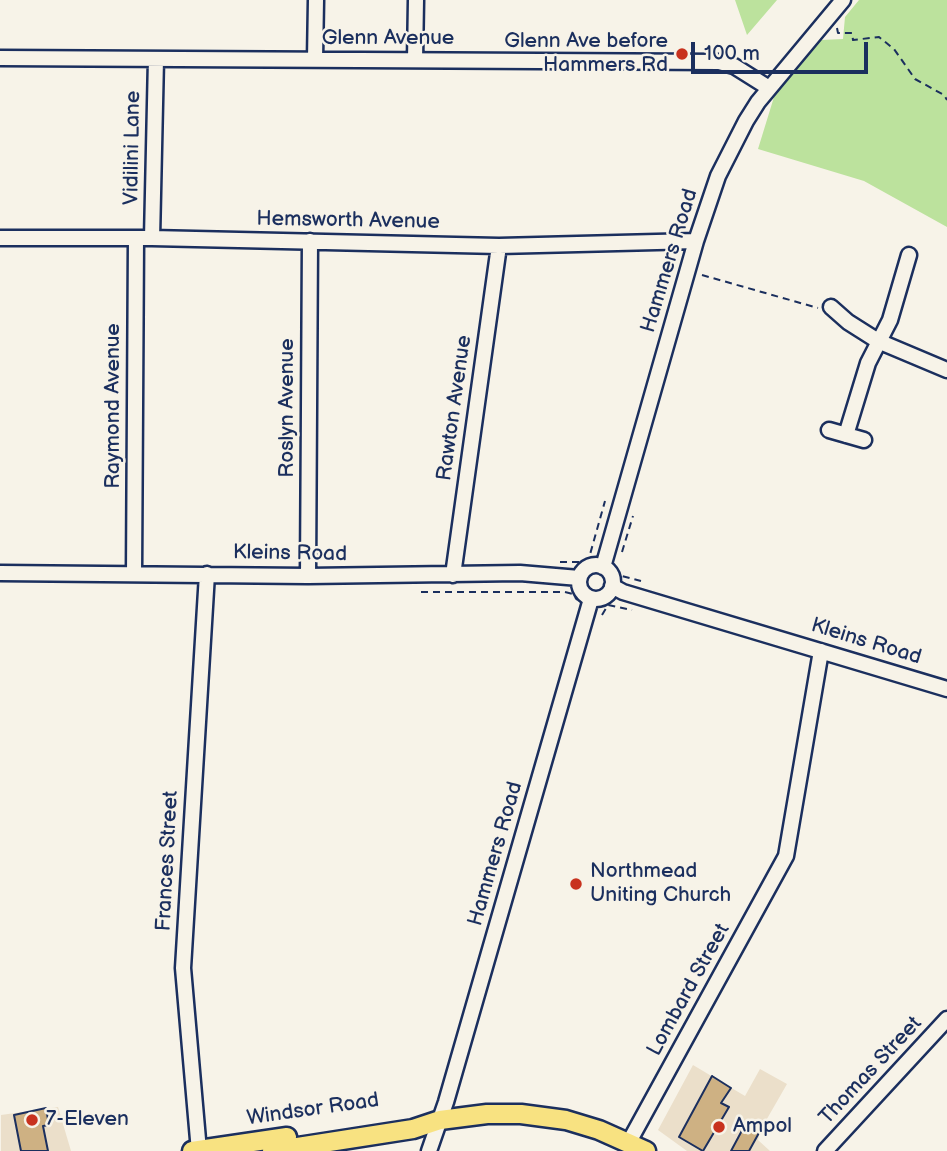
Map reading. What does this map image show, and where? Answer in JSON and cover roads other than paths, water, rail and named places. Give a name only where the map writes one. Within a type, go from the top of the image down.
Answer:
[{"type":"main road","name":"Windsor Road","points":[[272,1151],[414,1129],[440,1120],[486,1114],[521,1114],[566,1120],[629,1142],[646,1151]]},
{"type":"main road","name":"Windsor Road","points":[[196,1151],[414,1118],[440,1120]]},
{"type":"street","points":[[315,60],[316,0]]},
{"type":"street","points":[[415,60],[416,0]]},
{"type":"street","name":"Hammers Road","points":[[603,567],[707,204],[746,121],[769,88],[843,0]]},
{"type":"street","name":"Glenn Avenue","points":[[0,58],[719,62],[734,66],[769,88]]},
{"type":"street","name":"Vidilini Lane","points":[[152,238],[156,59]]},
{"type":"street","name":"Hemsworth Avenue","points":[[0,238],[152,238],[499,246],[696,241]]},
{"type":"street","name":"Raymond Avenue","points":[[134,573],[136,239]]},
{"type":"street","name":"Roslyn Avenue","points":[[309,576],[310,241]]},
{"type":"street","name":"Rawton Avenue","points":[[453,575],[499,246]]},
{"type":"street","points":[[846,435],[868,363],[890,320],[909,255]]},
{"type":"street","points":[[831,307],[848,322],[878,341],[947,370]]},
{"type":"street","points":[[829,430],[864,440]]},
{"type":"street","points":[[588,567],[603,567],[612,577],[612,586],[607,596],[596,600],[584,599],[579,578],[588,567]]},
{"type":"street","name":"Kleins Road","points":[[0,573],[309,576],[520,573],[579,578]]},
{"type":"street","name":"Frances Street","points":[[196,1151],[183,968],[207,574]]},
{"type":"street","name":"Kleins Road","points":[[612,586],[623,592],[947,689]]},
{"type":"street","name":"Hammers Road","points":[[429,1151],[440,1120],[584,599]]},
{"type":"street","name":"Lombard Street","points":[[629,1142],[786,856],[821,651]]},
{"type":"street","name":"Thomas Street","points":[[825,1151],[947,1019]]},
{"type":"place","name":"Glenn Ave before Hammers Rd","points":[[682,54]]},
{"type":"place","name":"Northmead Uniting Church","points":[[576,884]]},
{"type":"place","name":"7-Eleven","points":[[32,1120]]},
{"type":"place","name":"Ampol","points":[[719,1127]]}]
